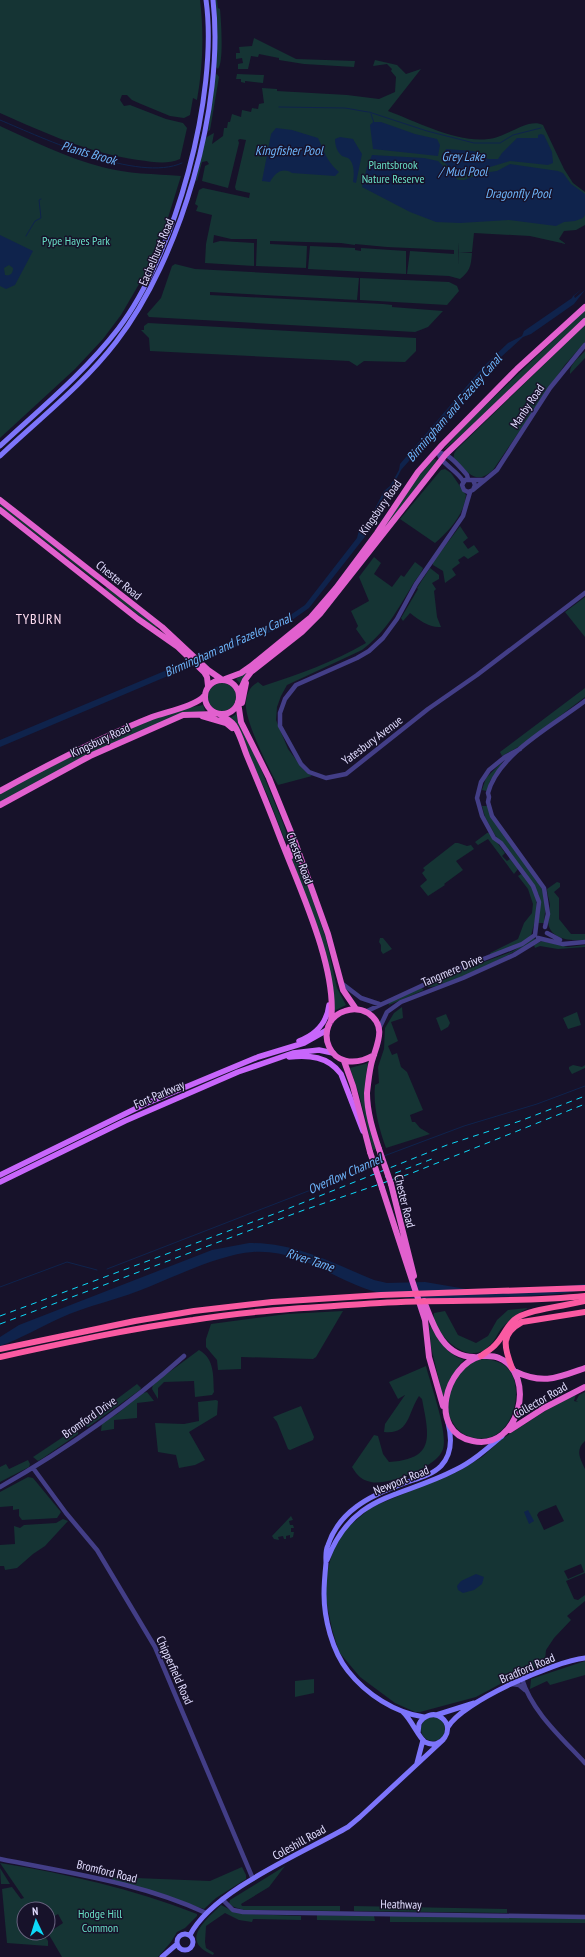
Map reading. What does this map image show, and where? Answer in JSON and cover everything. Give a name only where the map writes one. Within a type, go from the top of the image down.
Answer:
[{"type":"highway","name":"Kingsbury Road","points":[[223,679],[241,673],[251,666],[311,617],[336,588],[377,533],[418,472],[442,445],[517,369],[585,307]]},
{"type":"highway","name":"Kingsbury Road","points":[[239,693],[249,674],[302,632],[320,614],[445,455],[585,321]]},
{"type":"highway","points":[[442,445],[445,455]]},
{"type":"highway","name":"Chester Road","points":[[0,500],[162,627],[197,663],[207,677],[208,686]]},
{"type":"highway","name":"Chester Road","points":[[0,510],[138,619],[191,657]]},
{"type":"highway","points":[[69,564],[74,558]]},
{"type":"highway","points":[[96,585],[100,579]]},
{"type":"highway","name":"Chester Road","points":[[197,663],[223,679]]},
{"type":"highway","points":[[249,674],[242,701],[243,715],[249,738]]},
{"type":"highway","points":[[223,679],[235,685],[239,693],[238,702],[234,710],[230,713],[217,714],[206,704],[205,695],[208,686],[223,679]]},
{"type":"highway","name":"Kingsbury Road","points":[[0,792],[96,741],[146,720],[193,703],[205,695]]},
{"type":"highway","name":"Chester Road","points":[[238,702],[241,722],[269,778],[328,934],[340,982],[346,995],[356,1009]]},
{"type":"highway","points":[[190,714],[226,723],[240,739]]},
{"type":"highway","name":"Kingsbury Road","points":[[0,805],[90,756],[183,715],[217,714]]},
{"type":"highway","name":"Chester Road","points":[[217,714],[234,725],[266,798],[298,883],[322,953],[333,1008],[331,1021]]},
{"type":"highway","points":[[294,842],[290,846],[289,851],[298,883]]},
{"type":"highway","points":[[356,1009],[365,1012],[374,1019],[379,1029],[379,1043],[374,1055],[358,1062],[344,1061],[333,1053],[327,1042],[327,1030],[331,1021],[342,1012],[356,1009]]},
{"type":"highway","name":"Chester Road","points":[[374,1055],[367,1094],[372,1128],[391,1184],[414,1282]]},
{"type":"highway","name":"Chester Road","points":[[344,1061],[353,1086],[365,1138],[414,1282]]},
{"type":"highway","points":[[414,1282],[423,1305],[440,1338],[449,1349],[464,1356],[500,1358],[513,1370]]},
{"type":"highway","points":[[0,1349],[134,1321],[194,1311],[272,1302],[381,1295],[585,1288]]},
{"type":"highway","points":[[0,1357],[136,1329],[195,1319],[272,1310],[381,1303],[500,1301],[585,1296]]},
{"type":"highway","points":[[444,1410],[445,1397],[465,1363],[478,1357],[496,1344],[515,1319],[533,1311],[585,1301]]},
{"type":"highway","points":[[423,1305],[429,1357],[447,1420],[458,1434],[473,1442],[484,1442],[504,1435],[515,1420],[519,1400],[519,1388],[504,1344],[509,1332],[517,1324],[522,1322],[585,1312]]},
{"type":"highway","name":"Collector Road","points":[[513,1370],[529,1378],[548,1380],[585,1368]]},
{"type":"highway","name":"Collector Road","points":[[504,1435],[544,1408],[585,1387]]},
{"type":"main road","name":"Eachelhurst Road","points":[[0,446],[79,372],[118,328],[134,305],[157,262],[170,229],[186,179],[198,123],[208,52],[206,0]]},
{"type":"main road","name":"Eachelhurst Road","points":[[0,456],[84,378],[108,353],[140,308],[160,273],[176,232],[192,182],[211,94],[215,53],[213,0]]},
{"type":"main road","points":[[198,123],[205,124]]},
{"type":"main road","points":[[170,229],[176,232]]},
{"type":"main road","points":[[134,305],[140,308]]},
{"type":"main road","points":[[118,328],[123,333]]},
{"type":"main road","points":[[79,372],[84,378]]},
{"type":"main road","points":[[258,1057],[301,1041],[321,1026],[328,1013],[330,991]]},
{"type":"main road","name":"Fort Parkway","points":[[0,1174],[145,1104],[258,1057],[304,1043],[327,1030]]},
{"type":"main road","name":"Fort Parkway","points":[[0,1182],[125,1121],[238,1072],[293,1053],[310,1050],[333,1053]]},
{"type":"main road","points":[[271,1060],[306,1056],[321,1058],[329,1062],[341,1074],[365,1138]]},
{"type":"main road","name":"Newport Road","points":[[424,1717],[416,1716],[402,1710],[371,1694],[356,1682],[345,1668],[338,1654],[330,1630],[324,1595],[326,1563],[328,1545],[335,1531],[342,1520],[356,1507],[387,1490],[432,1473],[442,1465],[448,1454],[450,1445],[447,1420]]},
{"type":"main road","name":"Newport Road","points":[[326,1563],[338,1536],[352,1519],[368,1506],[388,1496],[455,1470],[504,1435]]},
{"type":"main road","name":"Bradford Road","points":[[448,1727],[454,1719],[479,1701],[512,1684],[554,1666],[585,1658]]},
{"type":"main road","name":"Bradford Road","points":[[436,1715],[479,1701]]},
{"type":"main road","name":"Newport Road","points":[[402,1710],[411,1720],[418,1733]]},
{"type":"main road","points":[[436,1715],[443,1718],[448,1727],[447,1733],[443,1740],[432,1744],[423,1740],[418,1733],[419,1724],[424,1717],[436,1715]]},
{"type":"main road","points":[[417,1764],[423,1740]]},
{"type":"main road","name":"Coleshill Road","points":[[190,1935],[206,1914],[222,1900],[253,1879],[348,1827],[443,1740]]},
{"type":"main road","points":[[162,1957],[177,1944],[181,1935],[186,1933],[190,1935],[193,1940],[192,1946],[185,1950]]},
{"type":"main road","points":[[177,1944],[180,1948],[185,1950]]},
{"type":"main road","points":[[184,1957],[185,1950]]},
{"type":"street","name":"Manby Road","points":[[472,490],[498,470],[550,388],[585,345]]},
{"type":"street","points":[[437,452],[445,455],[467,475],[468,480],[475,484],[472,490],[462,489],[468,480]]},
{"type":"street","points":[[468,480],[486,480]]},
{"type":"street","name":"Yatesbury Avenue","points":[[472,490],[463,516],[416,584],[397,619],[383,638],[369,651],[357,658],[296,685],[285,700],[280,713],[280,726],[301,764],[309,772],[326,778],[346,774],[428,709],[477,675],[585,593]]},
{"type":"street","points":[[585,701],[520,749],[505,757],[489,770],[481,782],[477,798],[482,816],[494,838],[501,844],[533,886],[536,893],[539,910],[535,935],[570,944],[585,942]]},
{"type":"street","points":[[520,749],[492,779],[488,793],[488,802],[492,816],[544,888],[548,914],[545,927],[547,934]]},
{"type":"street","points":[[478,793],[484,791],[488,793]]},
{"type":"street","points":[[479,803],[485,804],[488,802]]},
{"type":"street","points":[[536,928],[540,925],[545,927]]},
{"type":"street","points":[[542,938],[547,934]]},
{"type":"street","points":[[547,934],[570,944]]},
{"type":"street","name":"Tangmere Drive","points":[[365,1012],[379,1004],[458,969],[522,944],[535,935]]},
{"type":"street","name":"Tangmere Drive","points":[[379,1029],[387,1012],[401,1002],[514,955],[542,938]]},
{"type":"street","points":[[340,982],[361,998],[379,1004]]},
{"type":"street","name":"Bromford Drive","points":[[0,1487],[33,1468],[133,1398],[184,1356]]},
{"type":"street","name":"Chipperfield Road","points":[[33,1468],[66,1513],[97,1550],[155,1647],[253,1879]]},
{"type":"street","points":[[522,1679],[525,1690],[537,1709],[585,1763]]},
{"type":"street","points":[[512,1684],[519,1685],[525,1690]]},
{"type":"street","name":"Bromford Road","points":[[0,1859],[106,1880],[161,1897],[206,1914]]},
{"type":"street","name":"Heathway","points":[[222,1900],[233,1910],[243,1912],[585,1917]]},
{"type":"green space","points":[[0,0],[200,0],[202,25],[201,75],[197,100],[193,98],[190,115],[184,118],[170,116],[132,100],[127,95],[122,95],[120,100],[124,106],[130,105],[166,119],[183,123],[187,128],[180,159],[170,162],[155,162],[102,153],[51,135],[0,113]]},
{"type":"green space","points":[[215,0],[217,0],[218,8],[220,9],[222,50],[218,69],[216,67],[217,29]]},
{"type":"green space","points":[[254,38],[296,59],[355,61],[354,67],[304,64],[279,60],[279,58],[259,54],[258,57],[251,56],[248,69],[238,69],[238,64],[243,63],[242,58],[236,59],[236,53],[240,53],[239,47],[252,46]]},
{"type":"green space","name":"Plantsbrook Nature Reserve","points":[[375,60],[397,65],[406,74],[421,69],[388,111],[424,126],[464,138],[488,139],[495,138],[531,124],[537,123],[543,125],[564,169],[573,183],[585,192],[585,225],[576,230],[564,231],[559,239],[566,244],[530,236],[474,233],[472,252],[459,252],[472,253],[469,268],[460,279],[449,276],[407,274],[410,251],[454,254],[454,250],[341,243],[270,241],[270,244],[307,246],[306,268],[256,266],[257,239],[231,239],[214,235],[213,243],[220,241],[254,243],[254,266],[205,263],[206,244],[212,215],[196,211],[198,206],[195,204],[199,190],[203,188],[249,198],[250,193],[236,190],[235,187],[246,140],[238,140],[239,143],[228,188],[202,181],[205,166],[209,164],[207,161],[202,162],[197,181],[196,180],[205,138],[214,133],[212,144],[223,136],[224,128],[227,128],[232,114],[241,117],[242,110],[251,112],[252,108],[258,109],[259,104],[264,103],[262,88],[277,89],[277,91],[347,95],[379,99],[395,92],[396,77],[391,71],[392,69],[387,64],[373,66]]},
{"type":"green space","points":[[217,74],[219,77],[210,130],[208,131],[215,75]]},
{"type":"green space","points":[[237,74],[264,75],[263,83],[241,82],[241,79],[236,79]]},
{"type":"green space","name":"Pype Hayes Park","points":[[0,126],[63,154],[102,167],[131,172],[181,176],[162,237],[149,267],[121,315],[103,339],[75,369],[0,438]]},
{"type":"green space","points":[[310,246],[355,248],[355,250],[361,251],[361,248],[406,251],[406,274],[308,269]]},
{"type":"green space","points":[[175,264],[195,269],[359,278],[357,300],[210,292],[210,295],[383,304],[392,305],[392,307],[443,311],[428,327],[415,332],[149,317],[147,314],[161,298],[172,266]]},
{"type":"green space","points":[[360,278],[449,282],[457,286],[459,291],[447,305],[360,300]]},
{"type":"green space","points":[[585,310],[585,319],[480,419],[444,449],[465,425]]},
{"type":"green space","points":[[148,323],[416,338],[416,351],[405,362],[364,361],[357,366],[349,361],[150,351],[149,338],[141,330],[144,330],[144,326]]},
{"type":"green space","points":[[585,325],[585,342],[564,366],[493,470],[489,474],[481,477],[474,476],[467,472],[454,458],[454,454],[457,449]]},
{"type":"green space","points":[[585,351],[585,358],[570,374],[571,367]]},
{"type":"green space","points":[[434,459],[437,460],[330,602],[315,618],[255,667],[240,683],[236,679],[296,633],[321,610],[383,529],[413,482]]},
{"type":"green space","points":[[445,469],[451,473],[466,495],[465,502],[459,516],[450,528],[435,543],[400,519],[441,470]]},
{"type":"green space","points":[[0,502],[97,579],[95,580],[0,506]]},
{"type":"green space","points":[[460,526],[468,538],[463,542],[468,549],[474,545],[479,552],[468,559],[464,556],[458,560],[460,563],[452,569],[456,575],[445,583],[443,571],[433,565],[433,562]]},
{"type":"green space","points":[[374,557],[381,563],[374,574],[392,587],[401,575],[404,577],[415,562],[423,568],[391,620],[378,636],[362,650],[287,685],[277,707],[276,720],[288,749],[304,770],[312,776],[278,785],[252,731],[246,709],[247,695],[251,688],[258,682],[263,686],[303,672],[329,662],[366,643],[356,629],[358,626],[351,611],[369,601],[359,577]]},
{"type":"green space","points":[[430,568],[439,575],[439,579],[432,583],[436,589],[434,591],[437,617],[441,627],[428,625],[410,613],[403,621],[401,618],[418,589],[417,588]]},
{"type":"green space","points":[[107,586],[157,627],[155,628],[105,589]]},
{"type":"green space","points":[[585,597],[585,637],[565,612]]},
{"type":"green space","points":[[222,683],[232,687],[236,697],[232,707],[222,711],[212,707],[208,697],[212,687]]},
{"type":"green space","points":[[585,688],[585,697],[522,745],[502,756],[500,752]]},
{"type":"green space","points":[[203,705],[205,711],[178,716],[0,802],[0,794],[66,757],[138,725],[187,707]]},
{"type":"green space","points":[[238,713],[283,823],[289,841],[288,842],[284,838],[267,794],[230,718]]},
{"type":"green space","points":[[502,762],[501,766],[490,781],[487,791],[482,790],[486,778]]},
{"type":"green space","points":[[482,806],[488,806],[542,888],[546,903],[544,923],[538,923],[540,910],[539,895],[495,835],[485,817]]},
{"type":"green space","points":[[487,833],[490,833],[505,853],[502,856],[507,861],[510,859],[518,869],[514,874],[488,839],[478,845],[475,842]]},
{"type":"green space","points":[[455,843],[467,846],[471,845],[474,849],[456,861],[463,870],[444,884],[445,885],[428,896],[420,886],[427,880],[422,873],[425,870],[423,868]]},
{"type":"green space","points":[[297,854],[326,939],[337,988],[346,1005],[334,1011],[312,916],[291,856]]},
{"type":"green space","points":[[521,874],[527,878],[531,884],[536,898],[536,914],[531,935],[517,946],[491,955],[490,953],[518,939],[524,923],[532,913],[533,904],[528,889],[518,876]]},
{"type":"green space","points":[[557,882],[560,883],[560,887],[554,892],[559,898],[559,919],[571,934],[585,934],[585,940],[561,938],[552,932],[549,927],[548,920],[550,904],[547,889]]},
{"type":"green space","points":[[380,938],[383,938],[392,949],[383,954],[379,942]]},
{"type":"green space","points":[[534,938],[536,940],[514,952],[463,976],[434,986],[426,987],[461,969],[463,970],[513,951]]},
{"type":"green space","points":[[542,941],[568,947],[585,945],[585,947],[558,949],[540,946],[535,948],[534,945]]},
{"type":"green space","points":[[421,987],[424,990],[389,1005],[388,1001]]},
{"type":"green space","points":[[402,1007],[403,1018],[391,1022],[398,1041],[388,1046],[392,1055],[397,1053],[401,1067],[407,1072],[423,1110],[410,1115],[412,1122],[415,1122],[420,1128],[430,1134],[386,1148],[377,1117],[375,1085],[379,1083],[378,1067],[384,1049],[385,1028],[394,1013]]},
{"type":"green space","points":[[577,1012],[581,1025],[568,1029],[563,1018]]},
{"type":"green space","points":[[446,1014],[450,1023],[448,1027],[441,1031],[436,1018]]},
{"type":"green space","points":[[368,1063],[365,1086],[367,1106],[377,1149],[373,1150],[359,1094],[350,1068]]},
{"type":"green space","points":[[573,1065],[582,1067],[585,1065],[585,1068],[572,1074],[569,1067]]},
{"type":"green space","points":[[528,1308],[507,1323],[485,1350],[473,1353],[462,1351],[447,1340],[437,1327],[434,1320],[434,1313],[445,1311],[458,1335],[476,1343],[488,1336],[497,1320],[508,1310]]},
{"type":"green space","points":[[343,1311],[316,1357],[313,1359],[241,1357],[241,1369],[218,1370],[217,1360],[206,1347],[206,1339],[211,1324],[287,1314]]},
{"type":"green space","points":[[429,1324],[448,1350],[452,1354],[464,1360],[459,1365],[443,1397],[431,1347]]},
{"type":"green space","points":[[199,1350],[211,1363],[214,1392],[212,1395],[195,1397],[194,1381],[164,1382],[158,1388],[158,1399],[152,1389],[153,1384]]},
{"type":"green space","points":[[484,1359],[498,1362],[509,1370],[514,1379],[516,1390],[515,1403],[512,1414],[506,1425],[498,1433],[487,1438],[475,1438],[466,1435],[457,1428],[448,1413],[447,1404],[452,1386],[458,1375],[467,1365]]},
{"type":"green space","points":[[426,1366],[441,1420],[444,1441],[443,1449],[439,1456],[432,1462],[411,1474],[388,1481],[371,1482],[365,1480],[358,1475],[352,1467],[374,1435],[378,1436],[383,1454],[389,1462],[404,1460],[415,1456],[422,1451],[426,1443],[427,1434],[422,1399],[419,1396],[404,1426],[393,1432],[384,1432],[385,1424],[405,1395],[398,1399],[389,1382]]},
{"type":"green space","points":[[137,1384],[141,1388],[140,1390],[88,1427],[82,1425]]},
{"type":"green space","points":[[147,1392],[154,1401],[137,1403],[137,1418],[114,1420],[114,1429],[101,1431],[102,1423],[117,1414],[143,1393]]},
{"type":"green space","points":[[585,1392],[585,1441],[580,1448],[579,1454],[585,1469],[585,1573],[566,1581],[574,1599],[578,1600],[585,1595],[585,1601],[567,1616],[571,1620],[554,1638],[546,1650],[545,1660],[542,1665],[519,1674],[476,1697],[420,1712],[415,1712],[395,1703],[360,1677],[339,1652],[332,1629],[325,1595],[327,1572],[333,1551],[346,1529],[369,1509],[457,1472],[482,1457],[502,1439],[556,1404],[576,1394],[574,1401],[578,1402],[576,1401],[579,1395]],"holes":[[[556,1505],[564,1521],[544,1530],[537,1515],[539,1512]],[[581,1564],[584,1572],[568,1579],[564,1571]]]},
{"type":"green space","points":[[218,1401],[217,1415],[189,1432],[205,1460],[195,1465],[179,1468],[176,1455],[158,1452],[155,1423],[184,1424],[199,1421],[198,1402]]},
{"type":"green space","points":[[301,1406],[314,1437],[313,1440],[290,1450],[288,1449],[277,1422],[273,1417]]},
{"type":"green space","points":[[78,1427],[78,1434],[43,1458],[38,1461],[33,1457]]},
{"type":"green space","points":[[28,1460],[30,1464],[29,1467],[0,1482],[0,1467],[6,1464],[9,1469]]},
{"type":"green space","points":[[28,1477],[33,1478],[61,1512],[57,1518],[22,1520],[19,1516],[19,1509],[13,1510],[13,1506],[0,1507],[0,1492]]},
{"type":"green space","points":[[291,1516],[293,1520],[289,1521],[290,1525],[293,1525],[294,1528],[291,1528],[291,1532],[294,1532],[293,1537],[290,1538],[290,1535],[286,1536],[286,1539],[284,1539],[283,1536],[278,1537],[279,1540],[274,1539],[272,1536]]},
{"type":"green space","points":[[63,1519],[68,1521],[45,1546],[17,1568],[5,1570],[4,1566],[0,1566],[0,1545],[15,1544],[14,1526],[20,1528],[24,1525],[56,1523]]},
{"type":"green space","points":[[585,1661],[585,1675],[550,1685],[547,1681],[530,1689],[531,1679]]},
{"type":"green space","points":[[314,1679],[314,1693],[295,1697],[295,1681]]},
{"type":"green space","points":[[433,1717],[438,1718],[444,1724],[444,1734],[438,1740],[433,1741],[428,1740],[422,1734],[421,1729],[422,1724],[428,1718]]},
{"type":"green space","name":"Hodge Hill Common","points":[[0,1863],[100,1883],[173,1905],[197,1914],[197,1916],[185,1928],[177,1932],[171,1942],[158,1957],[62,1957],[53,1941],[56,1941],[56,1928],[63,1923],[58,1914],[56,1915],[56,1901],[16,1901],[16,1941],[48,1941],[48,1946],[7,1943],[2,1889],[12,1887],[21,1899],[24,1898]]},
{"type":"green space","points":[[285,1866],[269,1887],[241,1904],[242,1906],[340,1906],[340,1911],[244,1910],[229,1904],[230,1900]]},
{"type":"green space","points":[[242,1867],[246,1875],[246,1879],[216,1898],[204,1909],[113,1880],[111,1877],[210,1881]]},
{"type":"green space","points":[[0,1868],[10,1884],[1,1884]]},
{"type":"green space","points":[[221,1905],[235,1912],[301,1916],[301,1920],[253,1919],[252,1922],[239,1920],[225,1913],[206,1926],[206,1948],[214,1953],[213,1955],[198,1944],[196,1937],[202,1924]]},
{"type":"green space","points":[[354,1906],[507,1909],[507,1913],[354,1911]]},
{"type":"green space","points":[[317,1915],[374,1916],[375,1921],[317,1920]]},
{"type":"green space","points":[[390,1916],[585,1918],[585,1923],[390,1922]]},
{"type":"water","points":[[373,122],[381,122],[415,134],[437,139],[440,145],[438,156],[373,149],[370,125]]},
{"type":"water","name":"Kingfisher Pool","points":[[276,128],[292,130],[318,138],[328,160],[339,172],[335,176],[282,171],[274,176],[270,182],[262,181],[271,134]]},
{"type":"water","name":"Grey Lake / Mud Pool","points":[[538,135],[544,135],[552,152],[553,163],[548,165],[510,161],[460,176],[456,175],[443,161],[446,149],[474,151],[488,159],[498,159],[517,138],[538,138]]},
{"type":"water","points":[[340,137],[353,139],[362,154],[356,183],[353,182],[354,173],[352,163],[348,158],[340,154],[335,144],[335,139]]},
{"type":"water","name":"Dragonfly Pool","points":[[372,155],[424,158],[438,161],[458,180],[464,180],[483,173],[497,171],[510,164],[558,171],[563,173],[571,184],[585,194],[585,215],[583,218],[575,221],[564,222],[556,226],[509,220],[460,223],[436,222],[410,212],[362,187]]},
{"type":"water","points":[[0,235],[33,251],[15,285],[6,289],[0,286]],"holes":[[[9,265],[13,268],[11,274],[5,275],[4,268]]]},
{"type":"water","name":"Birmingham and Fazeley Canal","points":[[583,288],[574,296],[575,298],[585,290],[574,304],[531,334],[523,337],[500,358],[401,470],[371,529],[309,608],[282,627],[216,655],[198,659],[190,663],[182,670],[0,747],[0,740],[167,670],[206,651],[260,630],[286,618],[305,605],[357,538],[359,530],[366,526],[384,491],[390,486],[399,470],[400,464],[484,366],[508,343],[522,336],[524,331],[572,298],[573,296]]},
{"type":"water","name":"River Tame","points":[[249,1243],[283,1246],[298,1250],[328,1260],[374,1280],[387,1283],[425,1282],[466,1289],[552,1287],[585,1284],[585,1290],[524,1296],[434,1299],[407,1298],[363,1288],[318,1267],[288,1256],[271,1252],[253,1252],[228,1256],[215,1260],[140,1291],[69,1314],[0,1346],[0,1337],[19,1325],[212,1250]]},
{"type":"water","points":[[528,1510],[534,1521],[529,1524],[524,1512]]},
{"type":"water","points":[[476,1574],[484,1577],[482,1584],[474,1590],[463,1593],[458,1590],[457,1586],[461,1581]]},
{"type":"waterway","name":"Plants Brook","points":[[279,107],[345,108],[368,112]]},
{"type":"waterway","points":[[369,112],[427,131],[474,143],[500,143],[513,135],[541,128]]},
{"type":"waterway","name":"Plants Brook","points":[[371,114],[374,123]]},
{"type":"waterway","name":"Plants Brook","points":[[0,120],[65,147],[116,163],[141,167],[163,168],[182,163]]},
{"type":"waterway","points":[[26,236],[35,221],[41,218],[39,200],[41,199]]},
{"type":"waterway","name":"Overflow Channel","points":[[384,1156],[464,1126],[537,1104],[585,1086]]},
{"type":"waterway","name":"Overflow Channel","points":[[107,1269],[316,1188],[369,1161]]},
{"type":"waterway","name":"Overflow Channel","points":[[0,1287],[67,1262],[97,1270]]},
{"type":"railway","points":[[0,1316],[282,1211],[447,1145],[520,1121],[585,1096]]},
{"type":"railway","points":[[0,1324],[304,1210],[412,1173],[585,1104]]},
{"type":"railway","points":[[385,1177],[432,1159]]},
{"type":"district","name":"TYBURN","points":[[39,619]]}]
